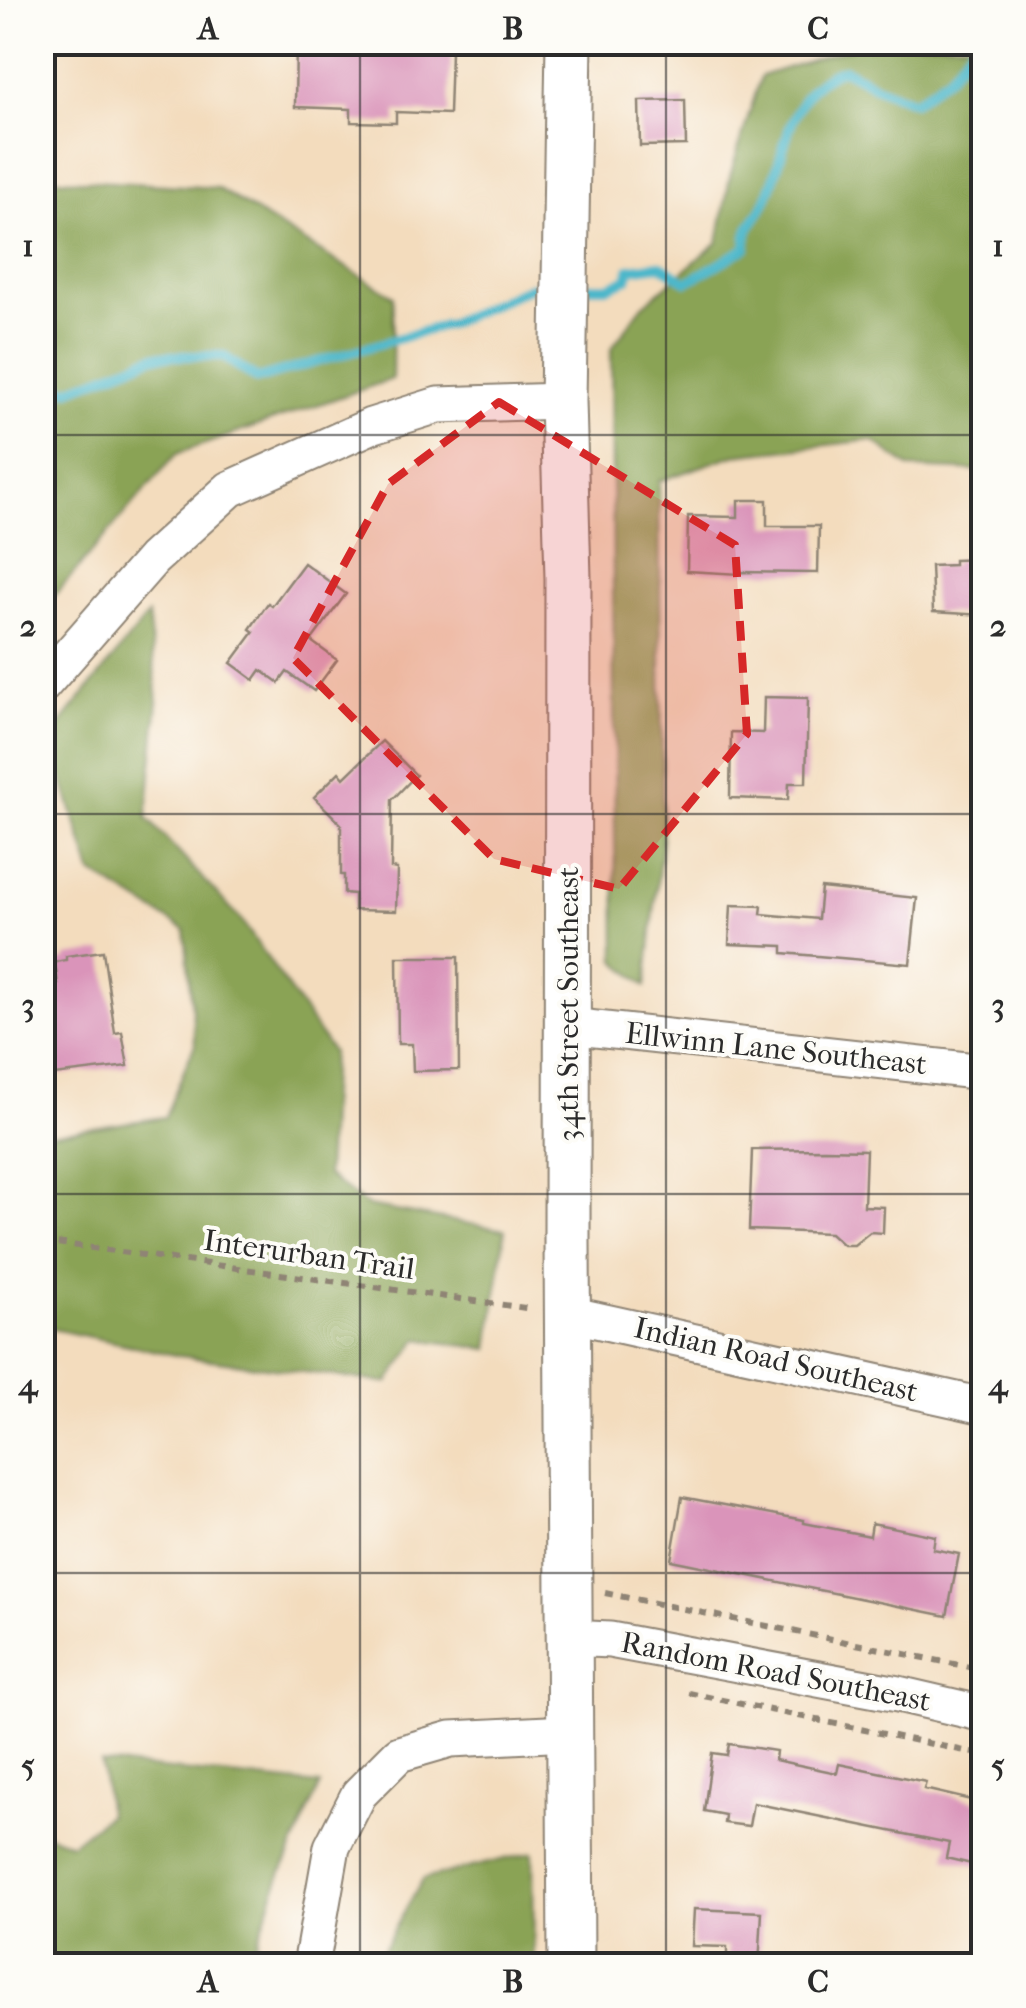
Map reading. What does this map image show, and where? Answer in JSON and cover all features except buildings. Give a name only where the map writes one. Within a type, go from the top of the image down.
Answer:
[{"type":"street","name":"34th Street Southeast","points":[[569,42],[563,402],[568,578],[571,1966]]},
{"type":"street","points":[[42,686],[153,559],[230,488],[370,426],[438,406],[563,402]]},
{"type":"street","name":"Ellwinn Lane Southeast","points":[[569,1026],[984,1072]]},
{"type":"street","name":"Indian Road Southeast","points":[[569,1314],[984,1406]]},
{"type":"street","name":"Random Road Southeast","points":[[568,1638],[610,1640],[984,1714]]},
{"type":"street","points":[[311,1966],[332,1847],[359,1794],[399,1754],[451,1739],[568,1733]]},
{"type":"path","name":"Interurban Trail","points":[[42,1240],[569,1314]]},
{"type":"path","points":[[599,1592],[984,1670]]},
{"type":"path","points":[[684,1692],[984,1755]]},
{"type":"highlighted area","points":[[499,402],[735,545],[747,734],[619,889],[494,859],[293,658],[388,484]]},
{"type":"green space","points":[[868,42],[983,43],[983,471],[910,468],[872,440],[734,455],[659,481],[663,831],[646,986],[616,961],[611,349],[642,306],[718,242],[730,176],[761,76]]},
{"type":"green space","points":[[43,178],[217,188],[393,296],[392,379],[176,454],[43,609]]},
{"type":"green space","points":[[148,615],[158,701],[147,818],[242,921],[332,1052],[326,1175],[368,1206],[505,1230],[489,1349],[418,1339],[388,1383],[180,1356],[43,1327],[43,1135],[165,1117],[195,1044],[185,930],[92,873],[49,738]]},
{"type":"green space","points":[[101,1763],[320,1785],[278,1881],[249,1965],[43,1965],[43,1832],[71,1844],[108,1815]]},
{"type":"green space","points":[[533,1852],[534,1965],[374,1965],[423,1879]]},
{"type":"waterway","points":[[574,287],[608,287],[627,279],[630,269],[660,265],[687,282],[746,248],[749,229],[771,188],[790,126],[810,91],[844,69],[914,102],[949,76],[970,49],[982,42]]},
{"type":"waterway","points":[[42,385],[69,390],[155,356],[223,356],[257,379],[449,324],[530,287],[552,287]]}]
